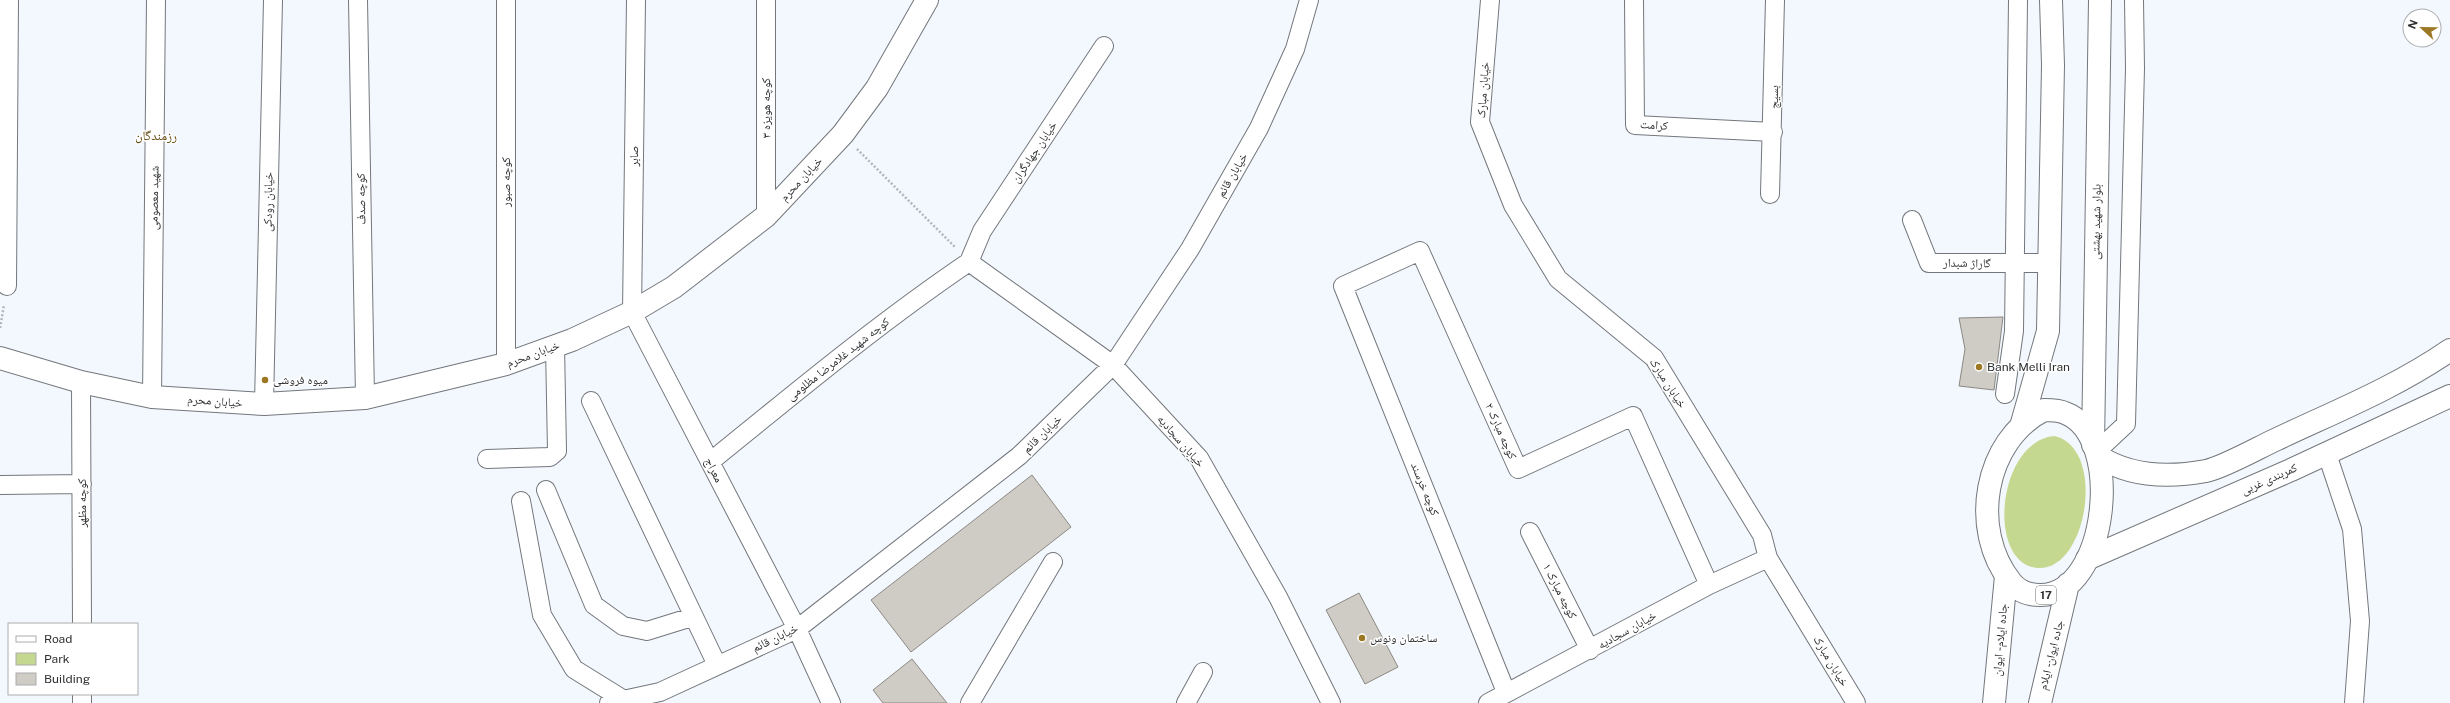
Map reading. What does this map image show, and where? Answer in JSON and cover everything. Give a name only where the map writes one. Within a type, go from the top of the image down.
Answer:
[{"type":"main road","name":"خیابان محرم","points":[[0,358],[81,382],[152,397],[264,404],[364,398],[506,364],[554,346],[632,312],[674,287],[766,216],[843,134],[877,88],[927,0]]},
{"type":"main road","points":[[2022,423],[2048,331],[2053,65],[2051,0]]},
{"type":"main road","name":"بلوار شهید بهشتی","points":[[2096,451],[2100,0]]},
{"type":"main road","name":"17","points":[[2096,451],[2112,465],[2144,474],[2169,476],[2208,471],[2282,436],[2354,405],[2450,350]]},
{"type":"main road","name":"کمربندی غربی","points":[[2087,559],[2327,454],[2450,396]]},
{"type":"main road","name":"17","points":[[2044,410],[2066,413],[2085,429],[2096,451],[2103,490],[2102,509],[2099,527],[2087,559],[2079,573],[2068,584],[2046,595],[2034,595],[2014,587],[2006,576],[1993,550],[1989,532],[1988,496],[1991,479],[2003,446],[2022,423],[2044,410]]},
{"type":"main road","points":[[2282,436],[2273,448],[2273,456],[2276,463],[2283,468],[2291,470]]},
{"type":"main road","name":"جاده ایلام - ایوان","points":[[1994,703],[2006,576]]},
{"type":"main road","name":"جاده ایوان- ایلام","points":[[2040,703],[2068,584]]},
{"type":"street","points":[[7,286],[9,0]]},
{"type":"street","name":"شهید معصومی","points":[[152,397],[156,0]]},
{"type":"street","name":"خیابان رودکی","points":[[264,404],[273,0]]},
{"type":"street","name":"کوچه صدف","points":[[358,0],[364,398]]},
{"type":"street","name":"کوچه صبور","points":[[506,0],[506,364]]},
{"type":"street","name":"صابر","points":[[632,312],[636,0]]},
{"type":"street","name":"کوچه هویزه ۳","points":[[766,0],[766,216]]},
{"type":"street","name":"خیابان قائم","points":[[619,702],[660,692],[797,629],[1019,456],[1113,365],[1190,249],[1259,128],[1295,49],[1309,0]]},
{"type":"street","name":"خیابان مبارک","points":[[1490,0],[1480,122],[1513,205],[1558,279],[1654,358],[1762,535],[1768,558],[1856,703]]},
{"type":"street","name":"کرامت","points":[[1634,0],[1635,125],[1773,132]]},
{"type":"street","name":"بسیج","points":[[1770,194],[1773,132],[1775,0]]},
{"type":"street","points":[[2005,394],[2014,331],[2018,0]]},
{"type":"street","points":[[2096,451],[2126,424],[2135,68],[2134,0]]},
{"type":"street","name":"خیابان جهادگران","points":[[969,262],[982,231],[1104,46]]},
{"type":"street","name":"گاراژ شبدار","points":[[1912,220],[1929,263],[2050,263]]},
{"type":"street","name":"کوچه مبارک ۲","points":[[1344,286],[1420,251],[1518,469],[1633,416],[1709,585]]},
{"type":"street","name":"خیابان سجادیه","points":[[969,262],[1113,365],[1199,458],[1259,562],[1326,700]]},
{"type":"street","name":"کوچه شهید غلامرضا مظلومی","points":[[710,462],[854,345],[920,295],[969,262]]},
{"type":"street","name":"کوچه خرسند","points":[[1344,286],[1506,692]]},
{"type":"street","name":"معراج","points":[[632,312],[797,629],[831,703]]},
{"type":"street","points":[[487,459],[550,457],[557,451],[554,346]]},
{"type":"street","name":"کوچه مظهر","points":[[81,382],[82,623]]},
{"type":"street","points":[[591,401],[692,617],[717,665]]},
{"type":"street","points":[[2327,454],[2352,529],[2360,621],[2354,703]]},
{"type":"street","points":[[0,485],[82,484]]},
{"type":"street","points":[[546,490],[594,604],[623,626],[647,631],[692,617]]},
{"type":"street","points":[[521,501],[542,615],[574,669],[619,702]]},
{"type":"street","name":"کوچه مبارک ۱","points":[[1530,532],[1590,650]]},
{"type":"street","name":"خیابان سجادیه","points":[[1488,703],[1506,692],[1590,650],[1709,585],[1768,558]]},
{"type":"street","points":[[970,703],[1053,562]]},
{"type":"street","points":[[1186,703],[1203,672]]},
{"type":"path","points":[[843,134],[969,262]]},
{"type":"path","points":[[0,328],[7,286]]},
{"type":"green space","points":[[2054,436],[2071,445],[2081,462],[2085,484],[2084,508],[2079,531],[2069,551],[2055,564],[2037,568],[2021,561],[2010,546],[2005,526],[2005,502],[2010,479],[2020,458],[2035,443]]},
{"type":"building","name":"Bank Melli Iran","points":[[2003,317],[1994,390],[1959,386],[1965,349],[1959,318]]},
{"type":"building","points":[[1032,475],[1071,527],[911,652],[871,600]]},
{"type":"building","name":"ساختمان ونوس","points":[[1359,593],[1398,667],[1365,684],[1326,610]]},
{"type":"building","points":[[912,659],[947,703],[883,703],[873,690]]},
{"type":"place","name":"Bank Melli Iran","points":[[1979,367]]},
{"type":"place","name":"میوه فروشی","points":[[265,380]]},
{"type":"place","name":"ساختمان ونوس","points":[[1362,638]]},
{"type":"district","name":"رزمندگان","points":[[156,135]]}]
